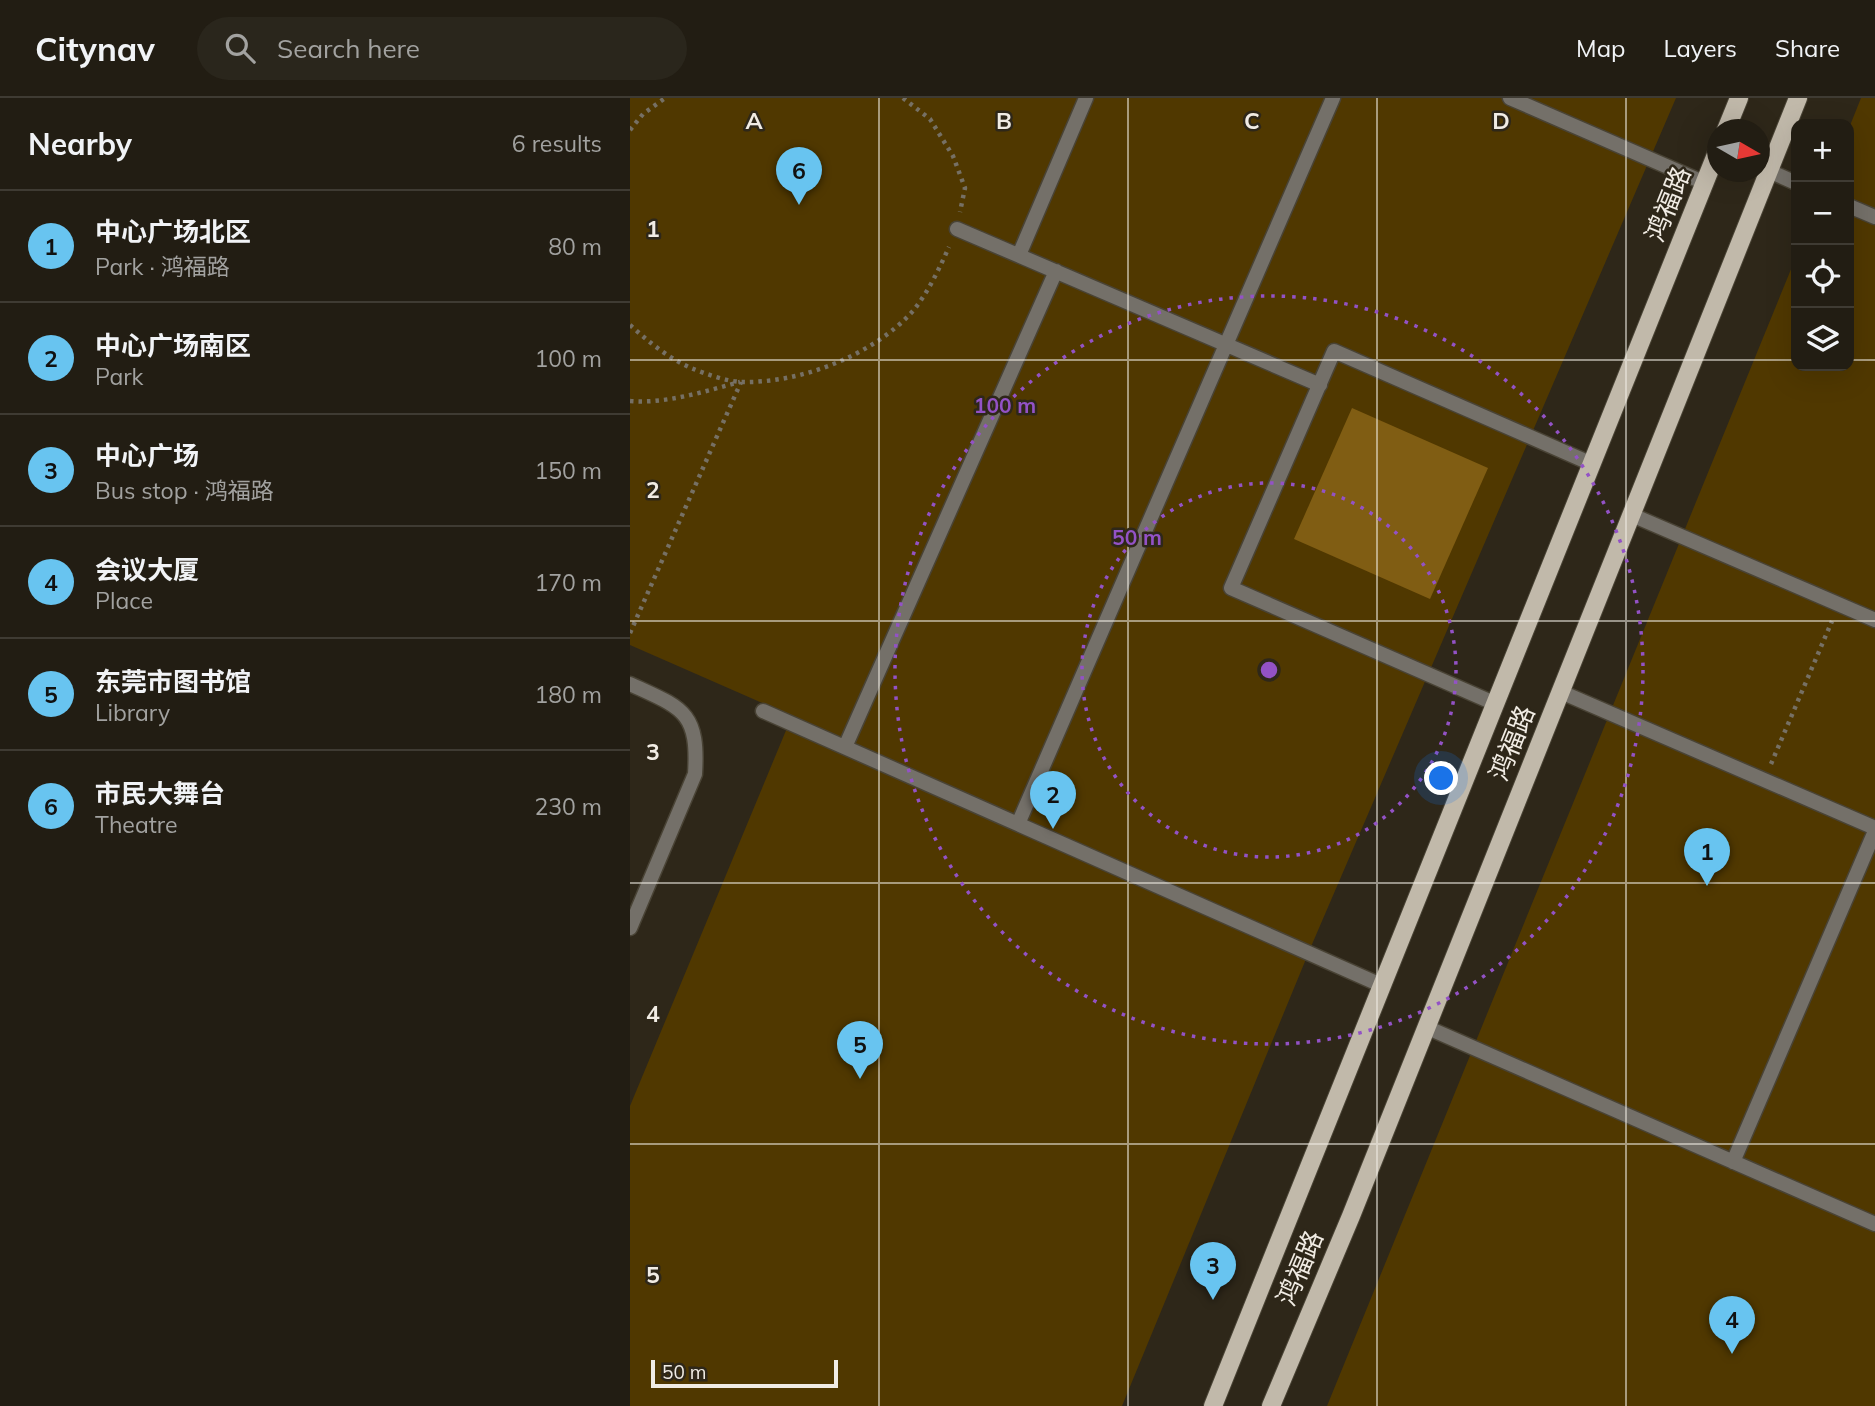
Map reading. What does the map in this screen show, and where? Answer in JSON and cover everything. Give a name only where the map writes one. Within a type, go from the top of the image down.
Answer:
[{"type":"main road","points":[[1730,119],[1739,98]]},
{"type":"main road","name":"鸿福路","points":[[1770,168],[1798,98]]},
{"type":"main road","name":"鸿福路","points":[[1213,1406],[1707,178]]},
{"type":"main road","name":"鸿福路","points":[[1271,1406],[1765,182]]},
{"type":"street","points":[[1019,255],[1086,98]]},
{"type":"street","points":[[1018,824],[1333,98]]},
{"type":"street","points":[[1510,98],[1705,183]]},
{"type":"street","points":[[1770,171],[1794,182]]},
{"type":"street","points":[[1854,208],[1875,217]]},
{"type":"street","points":[[957,229],[1320,385]]},
{"type":"street","points":[[845,747],[1056,271]]},
{"type":"street","points":[[1496,705],[1231,588],[1335,351],[1592,464]]},
{"type":"street","points":[[1632,515],[1875,620]]},
{"type":"street","points":[[630,684],[675,705],[693,726],[696,748],[695,774],[630,928]]},
{"type":"street","points":[[1561,692],[1875,830],[1733,1162]]},
{"type":"street","points":[[763,711],[1383,986]]},
{"type":"street","points":[[1426,1027],[1875,1224]]},
{"type":"path","points":[[630,130],[643,114],[665,98]]},
{"type":"path","points":[[630,401],[690,395],[741,382],[782,379],[820,369],[870,347],[912,312],[936,275],[957,229],[965,188],[953,156],[930,119],[904,98]]},
{"type":"path","points":[[630,325],[660,351],[692,368],[741,382]]},
{"type":"path","points":[[630,633],[741,382]]},
{"type":"path","points":[[1764,780],[1840,604]]},
{"type":"shaded area","points":[[630,98],[1676,98],[1313,942],[1122,1406],[630,1406],[630,1106],[792,716],[630,645]]},
{"type":"shaded area","points":[[1861,98],[1875,98],[1875,1406],[1327,1406],[1791,269],[1791,371],[1854,371],[1853,119]]},
{"type":"shaded area","points":[[1352,408],[1488,468],[1430,599],[1294,539]]},
{"type":"place","name":"市民大舞台","points":[[799,205]]},
{"type":"place","name":"中心广场南区","points":[[1053,829]]},
{"type":"place","name":"中心广场北区","points":[[1707,886]]},
{"type":"place","name":"东莞市图书馆","points":[[860,1079]]},
{"type":"place","name":"中心广场","points":[[1213,1300]]},
{"type":"place","name":"会议大厦","points":[[1732,1354]]}]
